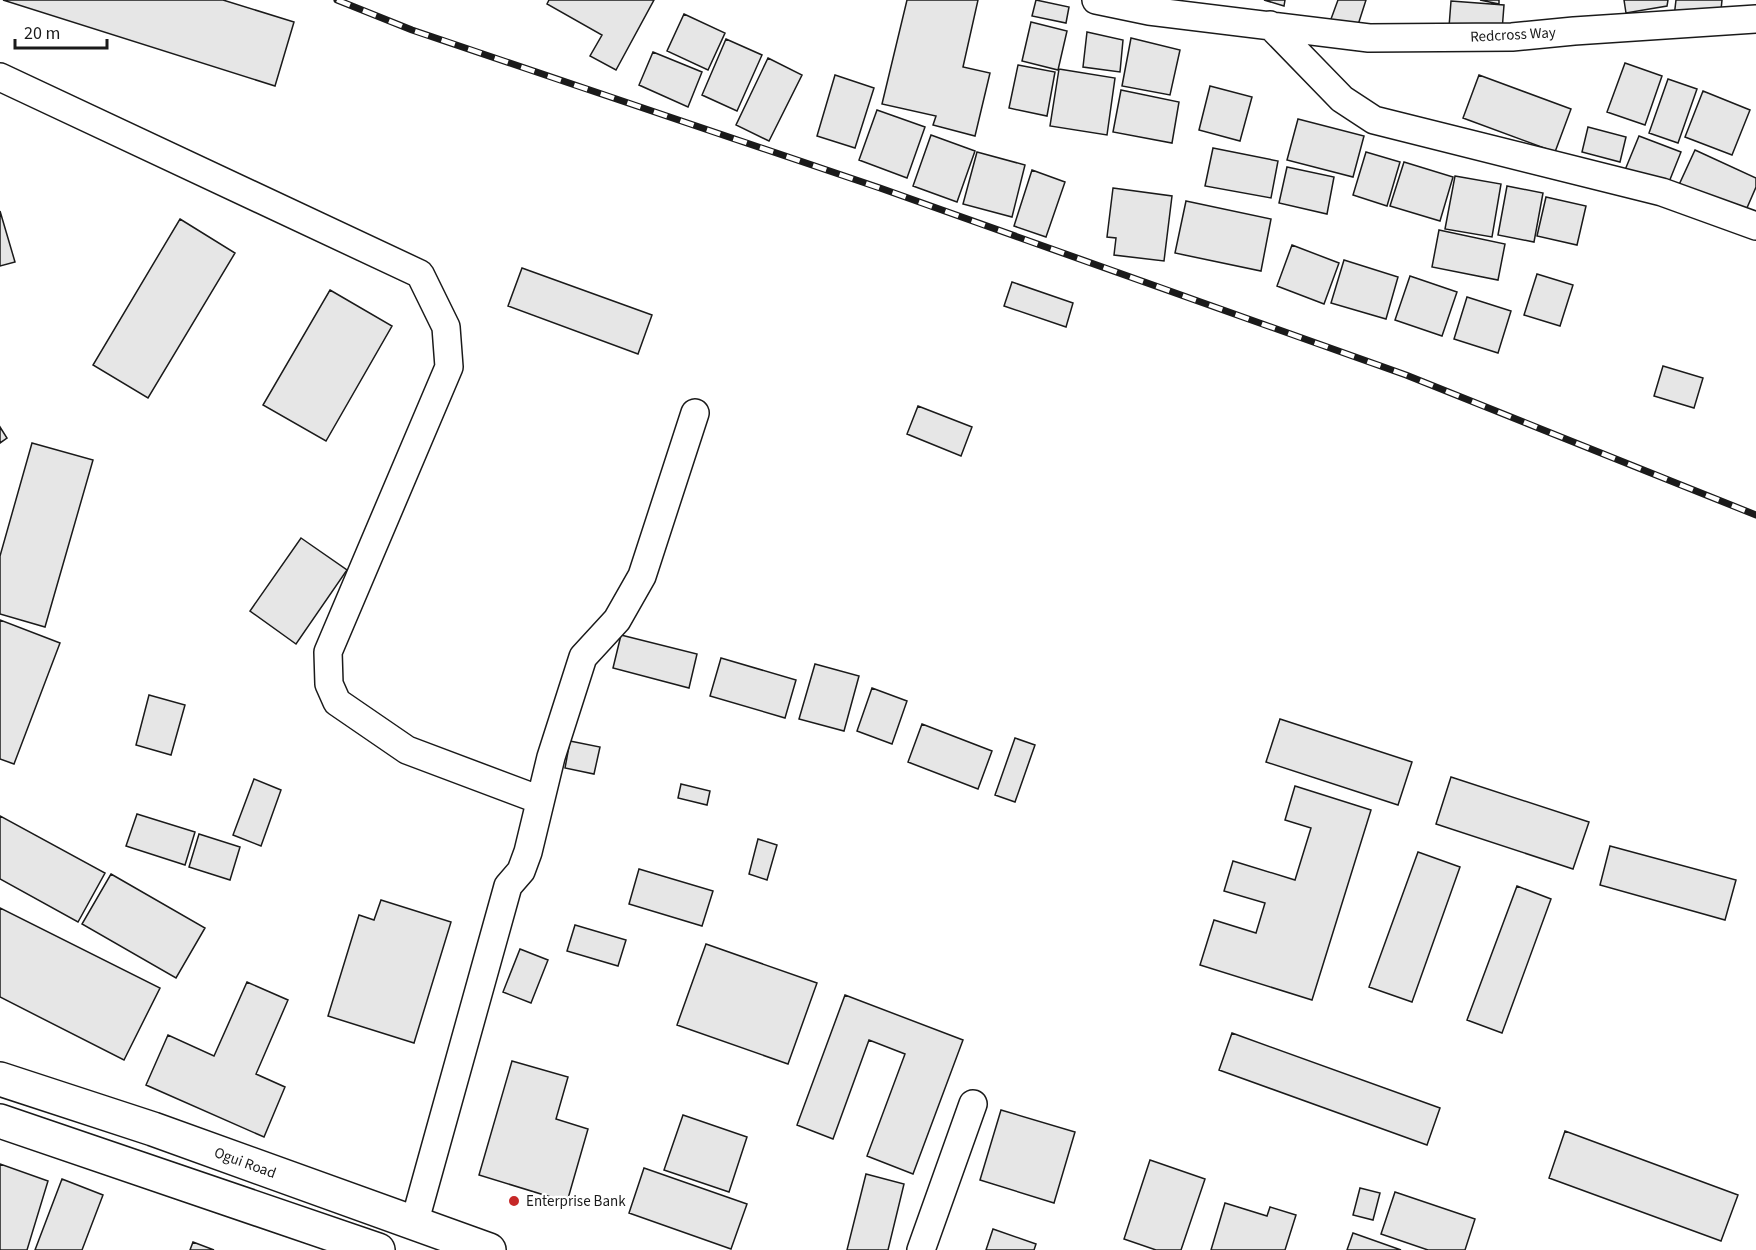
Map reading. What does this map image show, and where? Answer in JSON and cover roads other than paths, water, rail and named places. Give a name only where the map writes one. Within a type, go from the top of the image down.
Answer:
[{"type":"main road","name":"Ogui Road","points":[[0,1079],[153,1129],[489,1250]]},
{"type":"main road","points":[[0,1121],[378,1250]]},
{"type":"street","name":"Redcross Way","points":[[1096,0],[1149,11],[1369,38],[1501,37],[1756,19]]},
{"type":"street","points":[[1270,25],[1342,99],[1374,120],[1662,192],[1756,226]]},
{"type":"street","points":[[0,77],[420,274],[446,327],[449,367],[328,652],[329,684],[337,702],[407,750],[540,800]]},
{"type":"street","points":[[414,1224],[508,886],[521,871],[551,757],[583,657],[617,620],[642,576],[695,413]]},
{"type":"street","points":[[921,1250],[973,1104]]},
{"type":"railway","points":[[337,0],[412,30],[880,188],[1406,375],[1756,515]]},
{"type":"place","name":"Enterprise Bank","points":[[514,1201]]}]
